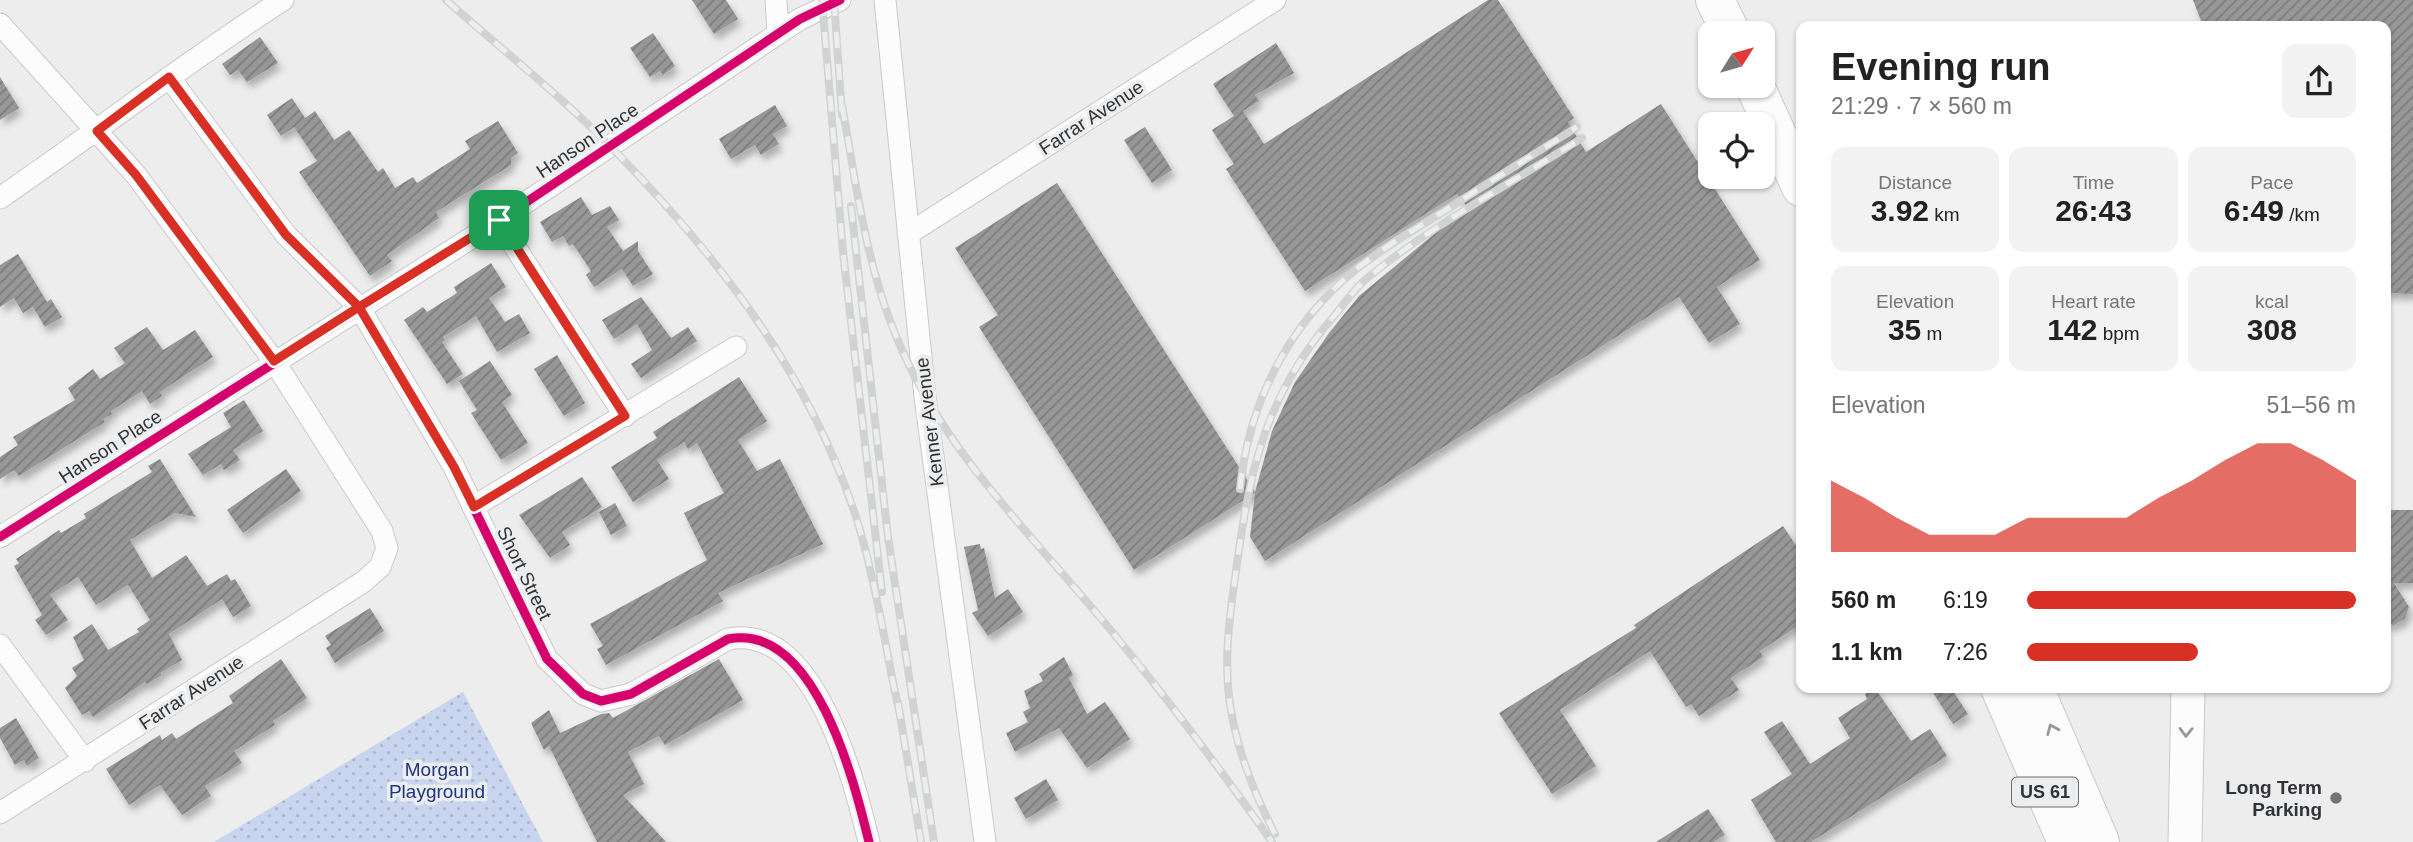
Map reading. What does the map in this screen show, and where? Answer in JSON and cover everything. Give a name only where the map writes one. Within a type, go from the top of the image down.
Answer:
[{"type":"highway","points":[[1715,0],[1725,21]]},
{"type":"highway","points":[[1760,98],[1796,176]]},
{"type":"highway","name":"US 61","points":[[2002,693],[2067,842]]},
{"type":"highway","name":"US 61","points":[[2036,693],[2100,842]]},
{"type":"main road","points":[[2185,842],[2187,693]]},
{"type":"street","points":[[0,198],[169,77],[283,0]]},
{"type":"street","points":[[776,0],[778,33]]},
{"type":"street","name":"Hanson Place","points":[[0,537],[499,220],[778,33],[841,0]]},
{"type":"street","name":"Kenner Avenue","points":[[885,0],[925,397],[985,842]]},
{"type":"street","name":"Farrar Avenue","points":[[908,234],[1275,0]]},
{"type":"street","points":[[0,24],[136,175],[274,361]]},
{"type":"street","name":"Short Street","points":[[169,77],[286,235],[359,307],[454,467],[547,659],[583,694],[601,701],[631,694],[728,639],[742,636],[775,648],[800,670],[823,702],[857,791],[869,842]]},
{"type":"street","points":[[499,220],[625,416]]},
{"type":"street","points":[[474,507],[736,347]]},
{"type":"street","name":"Farrar Avenue","points":[[0,813],[363,582],[380,567],[387,548],[382,531],[274,361]]},
{"type":"street","points":[[0,645],[85,761]]},
{"type":"green space","name":"Morgan Playground","points":[[463,692],[543,842],[214,842]]},
{"type":"building","points":[[692,0],[726,0],[738,19],[714,34]]},
{"type":"building","points":[[1488,0],[1498,0],[1574,118],[1568,122],[1586,152],[1661,104],[1698,162],[1698,189],[1715,189],[1760,260],[1717,287],[1740,324],[1709,343],[1679,297],[1265,561],[1250,537],[1255,493],[1134,570],[979,327],[998,315],[955,248],[1057,183],[1255,492],[1272,431],[1295,382],[1329,333],[1359,296],[1467,207],[1457,194],[1305,291],[1226,169],[1234,164],[1212,130],[1234,116],[1213,84],[1276,43],[1294,73],[1255,95],[1259,101],[1243,111],[1264,144]]},
{"type":"building","points":[[2193,0],[2413,0],[2413,294],[2391,293],[2391,21],[2201,21]]},
{"type":"building","points":[[653,33],[675,66],[663,75],[660,71],[650,77],[630,48]]},
{"type":"building","points":[[260,37],[278,63],[247,82],[238,70],[230,75],[222,64]]},
{"type":"building","points":[[0,77],[19,108],[0,120]]},
{"type":"building","points":[[292,98],[305,118],[315,111],[334,140],[349,130],[378,172],[383,168],[395,188],[413,177],[417,183],[470,149],[465,141],[498,121],[518,153],[511,158],[511,165],[436,212],[439,218],[387,255],[392,261],[370,276],[299,172],[317,161],[294,127],[281,136],[267,115]]},
{"type":"building","points":[[775,105],[787,126],[773,134],[779,144],[761,155],[755,145],[731,159],[719,139]]},
{"type":"building","points":[[1145,127],[1172,170],[1152,183],[1124,140]]},
{"type":"building","points":[[581,197],[592,215],[610,206],[619,220],[607,227],[623,251],[638,241],[638,251],[653,274],[633,286],[622,269],[594,287],[586,275],[591,271],[573,244],[569,246],[563,236],[552,242],[540,222]]},
{"type":"building","points":[[18,254],[47,302],[51,299],[62,317],[45,327],[33,307],[23,313],[14,298],[0,307],[0,265]]},
{"type":"building","points":[[491,263],[506,287],[489,298],[505,322],[519,314],[530,333],[497,352],[476,316],[443,337],[445,340],[442,342],[463,374],[447,384],[404,320],[423,307],[427,312],[457,293],[454,287]]},
{"type":"building","points":[[641,297],[671,338],[688,327],[697,341],[641,378],[631,364],[652,350],[637,324],[614,339],[602,320]]},
{"type":"building","points":[[147,327],[163,350],[195,330],[213,357],[160,392],[162,396],[150,404],[142,391],[111,411],[112,414],[103,419],[105,422],[19,476],[14,470],[0,479],[0,457],[18,445],[13,437],[75,400],[68,388],[93,369],[100,379],[125,363],[114,348]]},
{"type":"building","points":[[557,355],[585,403],[564,416],[534,369]]},
{"type":"building","points":[[490,361],[512,395],[502,402],[528,443],[501,460],[471,413],[477,410],[459,381]]},
{"type":"building","points":[[739,377],[767,421],[738,440],[757,471],[780,459],[823,544],[718,593],[723,601],[606,665],[597,649],[603,646],[590,624],[707,560],[684,513],[724,493],[697,443],[688,449],[684,442],[657,460],[669,479],[633,502],[611,467],[657,438],[653,432]]},
{"type":"building","points":[[244,400],[263,431],[233,450],[240,460],[224,470],[221,464],[203,475],[188,454],[231,427],[223,413]]},
{"type":"building","points":[[160,459],[196,517],[175,513],[130,540],[152,578],[186,555],[207,586],[227,574],[231,581],[235,579],[251,606],[233,617],[222,599],[169,634],[182,660],[93,717],[89,711],[82,715],[65,688],[77,676],[72,668],[84,660],[73,637],[92,624],[108,650],[139,632],[137,629],[150,620],[128,585],[96,605],[78,577],[50,595],[68,620],[46,635],[35,620],[42,615],[14,566],[19,563],[16,559],[59,530],[61,533],[86,518],[84,514],[152,472],[148,466]]},
{"type":"building","points":[[286,469],[301,491],[243,533],[227,510]]},
{"type":"building","points":[[582,477],[602,507],[562,532],[570,545],[550,558],[519,515]]},
{"type":"building","points":[[615,503],[627,526],[611,535],[599,512]]},
{"type":"building","points":[[2391,510],[2413,510],[2413,583],[2394,583],[2409,607],[2405,619],[2391,625]]},
{"type":"building","points":[[1783,526],[1796,546],[1796,627],[1760,651],[1763,657],[1731,678],[1739,690],[1699,716],[1691,704],[1686,707],[1650,651],[1560,710],[1596,766],[1552,794],[1499,713],[1636,628],[1634,625]]},
{"type":"building","points":[[980,544],[981,549],[984,548],[995,598],[1008,589],[1023,612],[988,636],[972,613],[978,610],[964,547]]},
{"type":"building","points":[[370,608],[384,631],[335,663],[326,648],[331,645],[325,636]]},
{"type":"building","points":[[1064,657],[1073,675],[1069,678],[1087,714],[1105,702],[1130,739],[1087,768],[1059,728],[1015,752],[1006,733],[1028,722],[1023,712],[1030,708],[1024,691],[1043,681],[1039,674]]},
{"type":"building","points":[[281,659],[307,698],[273,721],[275,725],[234,751],[242,763],[205,786],[211,796],[182,815],[160,785],[129,805],[106,769],[160,735],[162,740],[172,733],[176,739],[233,703],[229,696]]},
{"type":"building","points":[[719,659],[743,700],[665,745],[659,736],[628,752],[644,784],[623,795],[666,842],[597,842],[549,746],[544,750],[531,723],[549,710],[560,733],[601,714],[609,713],[613,718]]},
{"type":"building","points":[[1878,693],[1911,741],[1930,729],[1947,756],[1811,842],[1776,842],[1751,800],[1792,774],[1764,732],[1782,721],[1810,764],[1850,738],[1838,718],[1867,699],[1865,694]]},
{"type":"building","points":[[1933,693],[1954,693],[1968,714],[1953,724]]},
{"type":"building","points":[[16,718],[39,758],[27,766],[24,760],[15,765],[0,738],[0,728]]},
{"type":"building","points":[[1046,779],[1058,800],[1026,819],[1014,798]]},
{"type":"building","points":[[1708,809],[1725,835],[1714,842],[1656,842]]},
{"type":"railway","points":[[446,0],[592,128],[652,190],[726,277],[790,372],[841,475],[860,530],[899,711]]},
{"type":"railway","points":[[822,0],[843,252],[882,592]]},
{"type":"railway","points":[[834,0],[842,115]]},
{"type":"railway","points":[[842,105],[858,200],[880,292],[920,387],[962,453],[1135,660],[1272,842]]},
{"type":"railway","points":[[1240,489],[1245,455],[1266,389],[1281,358],[1321,302],[1346,278],[1383,250],[1577,127]]},
{"type":"railway","points":[[1275,834],[1254,789],[1238,742],[1229,693],[1227,660],[1246,505],[1263,439],[1275,408],[1310,347],[1365,280],[1443,224],[1582,138]]},
{"type":"railway","points":[[851,206],[888,537],[934,842]]},
{"type":"railway","points":[[898,703],[921,842]]},
{"type":"cycle path","points":[[0,537],[498,221],[800,19],[840,0]]},
{"type":"cycle path","points":[[169,77],[286,235],[359,307],[454,467],[547,659],[583,694],[601,701],[631,694],[728,639],[758,640],[785,655],[807,680],[841,746],[869,842]]},
{"type":"place","name":"Long Term Parking","points":[[2336,798]]},
{"type":"route","points":[[499,220],[359,307],[286,235],[169,77],[97,131],[136,175],[274,361],[359,307],[454,467],[474,507],[625,416],[499,220]]}]
